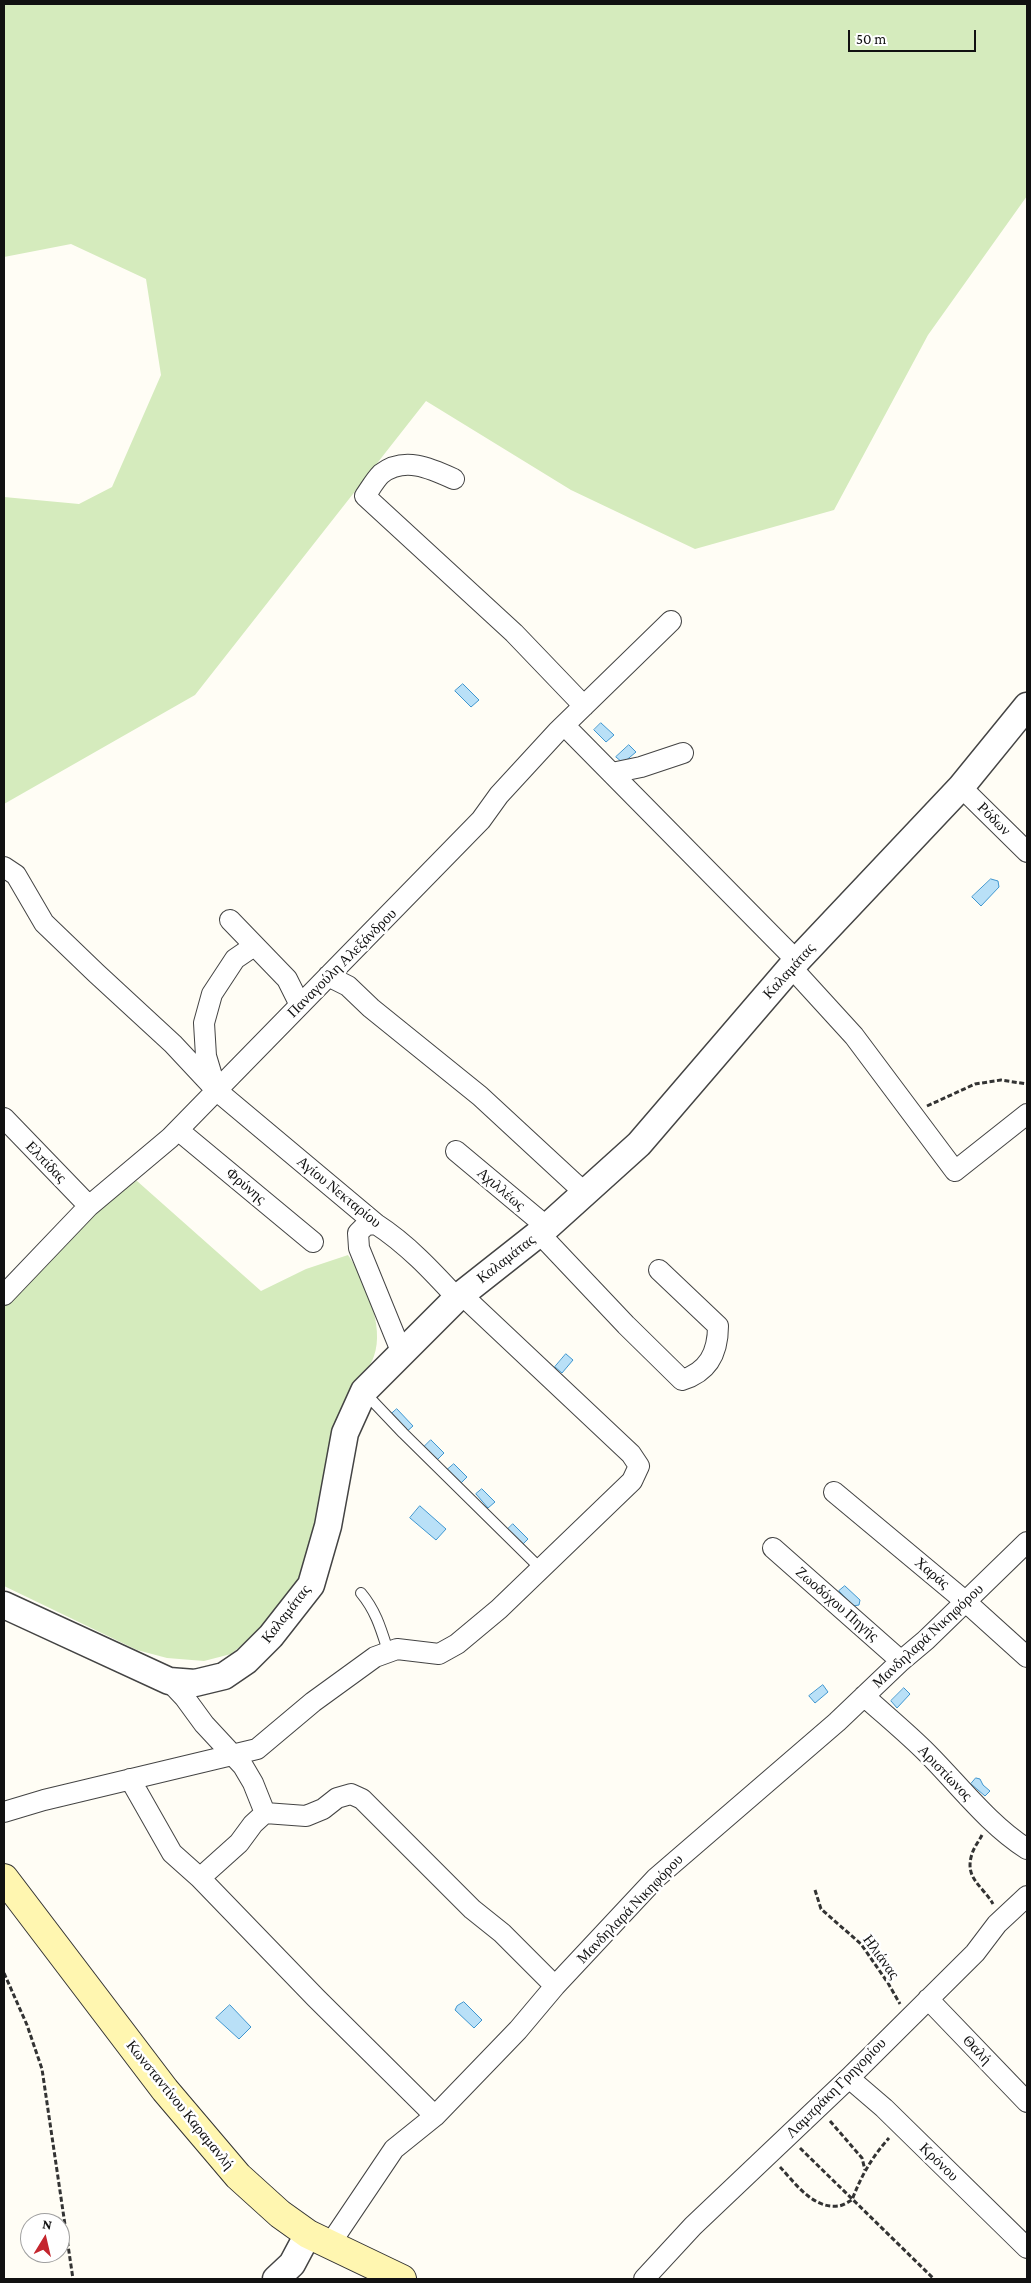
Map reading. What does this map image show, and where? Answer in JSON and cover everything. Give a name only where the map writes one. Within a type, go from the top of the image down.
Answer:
[{"type":"main road","name":"Κωνσταντίνου Καραμανλή","points":[[4,1878],[165,2090],[238,2176],[280,2214],[319,2239],[402,2279]]},
{"type":"street","points":[[454,478],[428,467],[400,464],[380,475],[365,496],[514,633],[584,706]]},
{"type":"street","name":"Παναγούλη Αλεξάνδρου","points":[[5,1291],[89,1206],[178,1130],[481,820],[498,795],[564,725],[671,621]]},
{"type":"street","name":"Καλαμάτας","points":[[4,1604],[169,1681],[195,1683],[224,1676],[246,1662],[271,1636],[311,1585],[328,1526],[344,1433],[364,1391],[401,1351],[460,1296],[586,1194],[639,1144],[794,964],[961,787],[1027,706]]},
{"type":"street","points":[[564,725],[794,964],[854,1036],[955,1171],[1027,1114]]},
{"type":"street","points":[[612,773],[641,768],[683,753]]},
{"type":"street","name":"Ρόδων","points":[[961,787],[1027,852]]},
{"type":"street","name":"Αγίου Νεκταρίου","points":[[4,867],[16,876],[44,923],[96,974],[173,1044],[216,1090],[376,1224],[392,1234],[631,1454],[639,1466],[632,1481],[540,1568]]},
{"type":"street","points":[[230,920],[286,979],[300,1005]]},
{"type":"street","points":[[216,1090],[206,1056],[204,1023],[212,994],[235,959],[254,946]]},
{"type":"street","points":[[328,976],[348,986],[371,1008],[480,1096],[586,1194]]},
{"type":"street","name":"Ελπίδας","points":[[4,1118],[89,1206]]},
{"type":"street","name":"Φρύνης","points":[[178,1130],[313,1242]]},
{"type":"street","name":"Αχιλλέως","points":[[456,1151],[543,1230],[626,1325],[682,1380],[696,1376],[709,1361],[718,1341],[718,1326],[659,1270]]},
{"type":"street","points":[[376,1224],[366,1225],[358,1233],[359,1248],[401,1351]]},
{"type":"street","name":"Χαράς","points":[[834,1492],[966,1602],[1027,1657]]},
{"type":"street","name":"Μανδηλαρά Νικηφόρου","points":[[319,2239],[394,2149],[435,2116],[518,2030],[555,1986],[656,1878],[864,1696],[966,1602],[1027,1542]]},
{"type":"street","name":"Ζωοδόχου Πηγής","points":[[773,1548],[901,1661]]},
{"type":"street","points":[[4,1812],[44,1800],[257,1749],[313,1702],[359,1668],[388,1651],[397,1650],[438,1654],[457,1644],[499,1609],[540,1568]]},
{"type":"street","points":[[169,1681],[185,1698],[204,1724],[243,1766],[265,1813]]},
{"type":"street","name":"Αριστίωνος","points":[[864,1696],[926,1752],[1006,1835],[1027,1849]]},
{"type":"street","points":[[130,1779],[172,1853],[200,1878],[316,1998],[435,2116]]},
{"type":"street","points":[[200,1878],[239,1842],[253,1824],[265,1813],[306,1816],[323,1809],[337,1798],[351,1794],[362,1799],[472,1908],[502,1933],[555,1986]]},
{"type":"street","name":"Λαμπράκη Γρηγορίου","points":[[644,2279],[693,2226],[849,2078],[907,2018],[975,1953],[997,1924],[1027,1896]]},
{"type":"street","name":"Θαλή","points":[[928,1999],[1027,2102]]},
{"type":"street","name":"Κρόνου","points":[[849,2078],[902,2126],[1027,2248]]},
{"type":"street","points":[[276,2279],[319,2239]]},
{"type":"lane","points":[[364,1391],[403,1433],[540,1568]]},
{"type":"lane","points":[[361,1593],[376,1614],[388,1651]]},
{"type":"path","points":[[910,1110],[937,1103],[975,1084],[1000,1080],[1027,1084]]},
{"type":"path","points":[[988,1818],[972,1853],[970,1870],[997,1912],[997,1924]]},
{"type":"path","name":"Ηλιάνας","points":[[815,1890],[821,1910],[861,1944],[888,1983],[907,2018]]},
{"type":"path","points":[[4,1974],[27,2025],[42,2069],[73,2279]]},
{"type":"path","points":[[818,2107],[862,2158],[865,2170]]},
{"type":"path","points":[[769,2154],[800,2189],[819,2204],[838,2206],[852,2200],[874,2154],[902,2126]]},
{"type":"path","points":[[788,2137],[934,2279]]},
{"type":"green space","points":[[4,4],[1027,4],[1027,196],[928,335],[834,510],[695,549],[571,490],[426,401],[195,695],[4,804],[4,497],[79,504],[112,487],[161,375],[146,279],[71,244],[4,257]]},
{"type":"green space","points":[[137,1181],[261,1291],[306,1269],[348,1255],[367,1290],[372,1304],[377,1331],[377,1344],[374,1356],[358,1383],[304,1576],[265,1626],[231,1654],[204,1661],[167,1658],[137,1650],[4,1586],[4,1307],[124,1184]]},
{"type":"water","points":[[463,684],[479,700],[471,707],[455,691]]},
{"type":"water","points":[[601,723],[614,735],[606,742],[594,730]]},
{"type":"water","points":[[629,745],[636,752],[623,763],[616,757]]},
{"type":"water","points":[[991,879],[998,881],[999,887],[981,906],[972,897]]},
{"type":"water","points":[[566,1354],[573,1360],[562,1373],[555,1367]]},
{"type":"water","points":[[397,1409],[413,1426],[405,1433],[389,1416]]},
{"type":"water","points":[[431,1440],[444,1453],[436,1461],[423,1448]]},
{"type":"water","points":[[454,1464],[467,1477],[460,1484],[447,1470]]},
{"type":"water","points":[[482,1489],[495,1502],[488,1508],[476,1494]]},
{"type":"water","points":[[420,1506],[446,1529],[436,1540],[410,1518]]},
{"type":"water","points":[[513,1524],[528,1539],[521,1546],[506,1531]]},
{"type":"water","points":[[845,1586],[860,1600],[859,1605],[853,1606],[839,1591]]},
{"type":"water","points":[[823,1685],[828,1692],[815,1703],[809,1696]]},
{"type":"water","points":[[904,1688],[910,1694],[897,1708],[891,1701]]},
{"type":"water","points":[[976,1778],[980,1779],[983,1785],[990,1791],[985,1796],[971,1784]]},
{"type":"water","points":[[464,2002],[482,2020],[474,2028],[455,2010],[457,2006]]},
{"type":"water","points":[[230,2005],[251,2027],[239,2039],[216,2018]]}]
